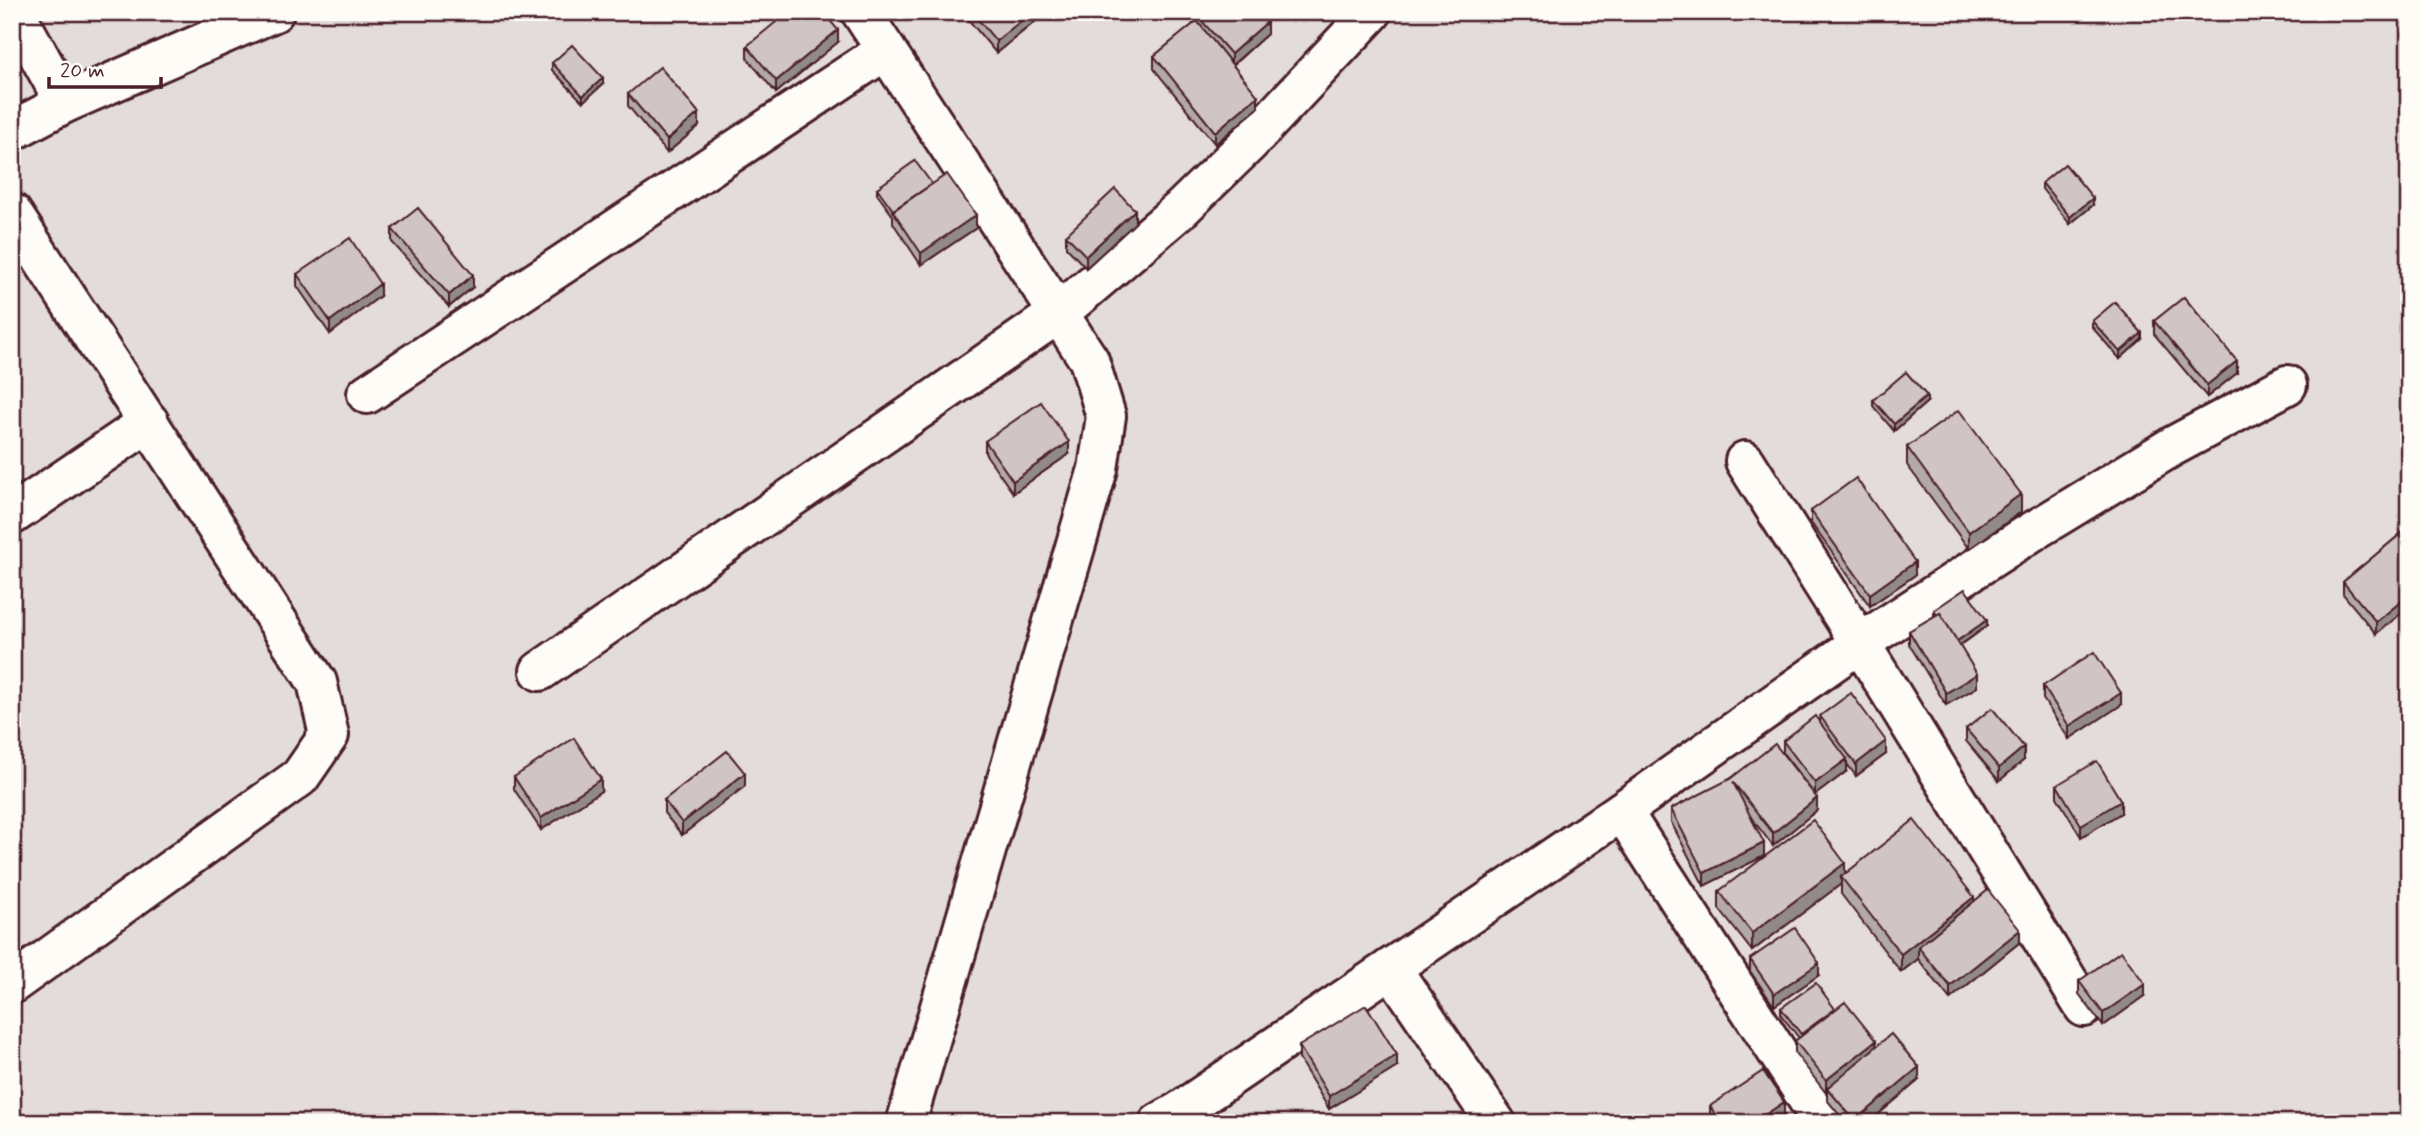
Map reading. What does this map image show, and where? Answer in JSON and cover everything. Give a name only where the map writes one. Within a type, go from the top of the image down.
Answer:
[{"type":"street","points":[[15,12],[65,103]]},
{"type":"street","points":[[12,131],[65,103],[275,12]]},
{"type":"street","points":[[861,12],[1089,360],[1106,416],[1098,469],[906,1123]]},
{"type":"street","points":[[540,671],[1059,313],[1181,209],[1250,142],[1372,12]]},
{"type":"street","points":[[367,394],[886,50]]},
{"type":"street","points":[[12,214],[317,682],[329,735],[300,777],[12,984]]},
{"type":"street","points":[[1176,1119],[1860,643],[2030,533],[2161,453],[2287,385]]},
{"type":"street","points":[[12,515],[149,422]]},
{"type":"street","points":[[1745,461],[2084,1007]]},
{"type":"street","points":[[1622,811],[1823,1123]]},
{"type":"street","points":[[1391,968],[1496,1123]]},
{"type":"shaded area","points":[[12,12],[2409,12],[2409,1123],[12,1123]]},
{"type":"building","points":[[788,12],[823,12],[838,30],[776,81],[747,46]]},
{"type":"building","points":[[972,12],[1032,12],[996,41]]},
{"type":"building","points":[[1194,12],[1258,12],[1267,22],[1231,54]]},
{"type":"building","points":[[1197,21],[1258,96],[1215,132],[1154,56]]},
{"type":"building","points":[[572,45],[603,78],[583,96],[552,63]]},
{"type":"building","points":[[660,67],[699,113],[667,140],[628,94]]},
{"type":"building","points":[[915,161],[932,184],[893,210],[877,188]]},
{"type":"building","points":[[2065,164],[2093,198],[2070,217],[2042,183]]},
{"type":"building","points":[[947,174],[976,215],[921,253],[893,211]]},
{"type":"building","points":[[1115,189],[1135,210],[1086,256],[1066,235]]},
{"type":"building","points":[[418,208],[473,275],[449,295],[392,229]]},
{"type":"building","points":[[350,238],[380,284],[330,321],[297,274]]},
{"type":"building","points":[[2184,297],[2237,361],[2207,385],[2154,321]]},
{"type":"building","points":[[2115,302],[2142,333],[2120,352],[2092,321]]},
{"type":"building","points":[[1906,372],[1927,396],[1894,424],[1873,400]]},
{"type":"building","points":[[1041,402],[1069,442],[1013,481],[985,441]]},
{"type":"building","points":[[1959,410],[2021,494],[1969,532],[1907,447]]},
{"type":"building","points":[[1856,478],[1915,562],[1870,594],[1811,511]]},
{"type":"building","points":[[2409,527],[2409,595],[2376,622],[2343,582]]},
{"type":"building","points":[[1965,589],[1987,620],[1957,641],[1940,613],[1937,615],[1934,610]]},
{"type":"building","points":[[1940,613],[1977,674],[1946,693],[1909,631]]},
{"type":"building","points":[[2094,652],[2121,693],[2069,726],[2043,686]]},
{"type":"building","points":[[1851,693],[1886,741],[1856,764],[1820,716]]},
{"type":"building","points":[[1992,708],[2024,747],[1999,768],[1966,729]]},
{"type":"building","points":[[1815,716],[1847,759],[1815,783],[1783,741]]},
{"type":"building","points":[[574,738],[601,779],[541,818],[514,777]]},
{"type":"building","points":[[1775,744],[1817,798],[1773,833],[1733,782],[1764,843],[1704,873],[1671,809],[1730,779]]},
{"type":"building","points":[[727,751],[745,773],[682,823],[664,800]]},
{"type":"building","points":[[2097,761],[2121,801],[2081,825],[2057,785]]},
{"type":"building","points":[[2409,783],[2409,800],[2400,790]]},
{"type":"building","points":[[1813,820],[1845,863],[1752,933],[1719,891]]},
{"type":"building","points":[[1914,820],[1974,897],[1901,954],[1841,877]]},
{"type":"building","points":[[1988,890],[2020,930],[1950,986],[1918,947]]},
{"type":"building","points":[[1795,928],[1819,963],[1774,994],[1750,959]]},
{"type":"building","points":[[2121,951],[2145,984],[2103,1013],[2079,981]]},
{"type":"building","points":[[1816,983],[1835,1009],[1801,1034],[1781,1008]]},
{"type":"building","points":[[1845,1002],[1876,1041],[1826,1080],[1795,1041]]},
{"type":"building","points":[[1366,1005],[1397,1055],[1329,1096],[1299,1046]]},
{"type":"building","points":[[1891,1034],[1919,1067],[1855,1121],[1827,1088]]},
{"type":"building","points":[[1763,1071],[1784,1102],[1753,1123],[1721,1123],[1710,1106]]}]
